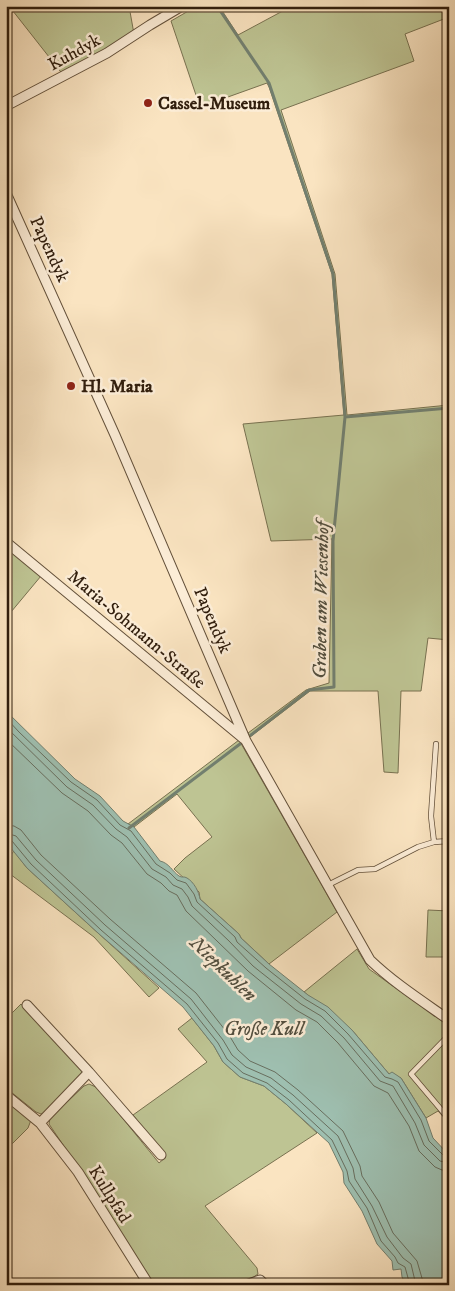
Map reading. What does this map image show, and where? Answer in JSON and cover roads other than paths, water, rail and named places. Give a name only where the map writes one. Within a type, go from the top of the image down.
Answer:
[{"type":"street","name":"Kuhdyk","points":[[6,106],[107,53],[182,6]]},
{"type":"street","name":"Papendyk","points":[[6,193],[115,435],[246,740],[370,960],[398,984],[449,1020]]},
{"type":"street","name":"Maria-Sohmann-Straße","points":[[6,542],[246,740]]},
{"type":"street","points":[[26,1006],[89,1072],[161,1155]]},
{"type":"street","points":[[40,1123],[89,1072]]},
{"type":"street","name":"Kullpfad","points":[[6,1095],[40,1123],[78,1172],[149,1285]]},
{"type":"street","points":[[246,1285],[260,1280],[265,1285]]},
{"type":"lane","points":[[434,842],[431,816],[436,744]]},
{"type":"lane","points":[[327,885],[358,870],[375,869],[418,847],[434,842],[449,841]]},
{"type":"lane","points":[[449,1035],[411,1074],[449,1120]]},
{"type":"water","name":"Große Kull","points":[[6,711],[75,779],[100,796],[123,821],[134,827],[160,861],[168,865],[179,876],[186,877],[192,882],[200,899],[239,934],[241,938],[269,964],[308,995],[328,1007],[352,1030],[389,1074],[392,1072],[401,1078],[426,1118],[433,1138],[448,1154],[449,1285],[406,1285],[401,1269],[393,1270],[392,1261],[377,1244],[362,1211],[344,1183],[343,1172],[329,1143],[264,1086],[240,1077],[223,1062],[214,1046],[183,1007],[27,868],[6,842]]},
{"type":"waterway","points":[[217,6],[269,83],[333,274],[345,417],[333,541],[334,687],[309,690],[251,735]]},
{"type":"waterway","points":[[345,417],[449,408]]},
{"type":"waterway","name":"Graben am Wiesenhof","points":[[129,828],[240,744]]},
{"type":"place","name":"Cassel-Museum","points":[[148,103]]},
{"type":"place","name":"Hl. Maria","points":[[71,386]]},
{"type":"water label","name":"Niepkuhlen","points":[[224,968]]}]
